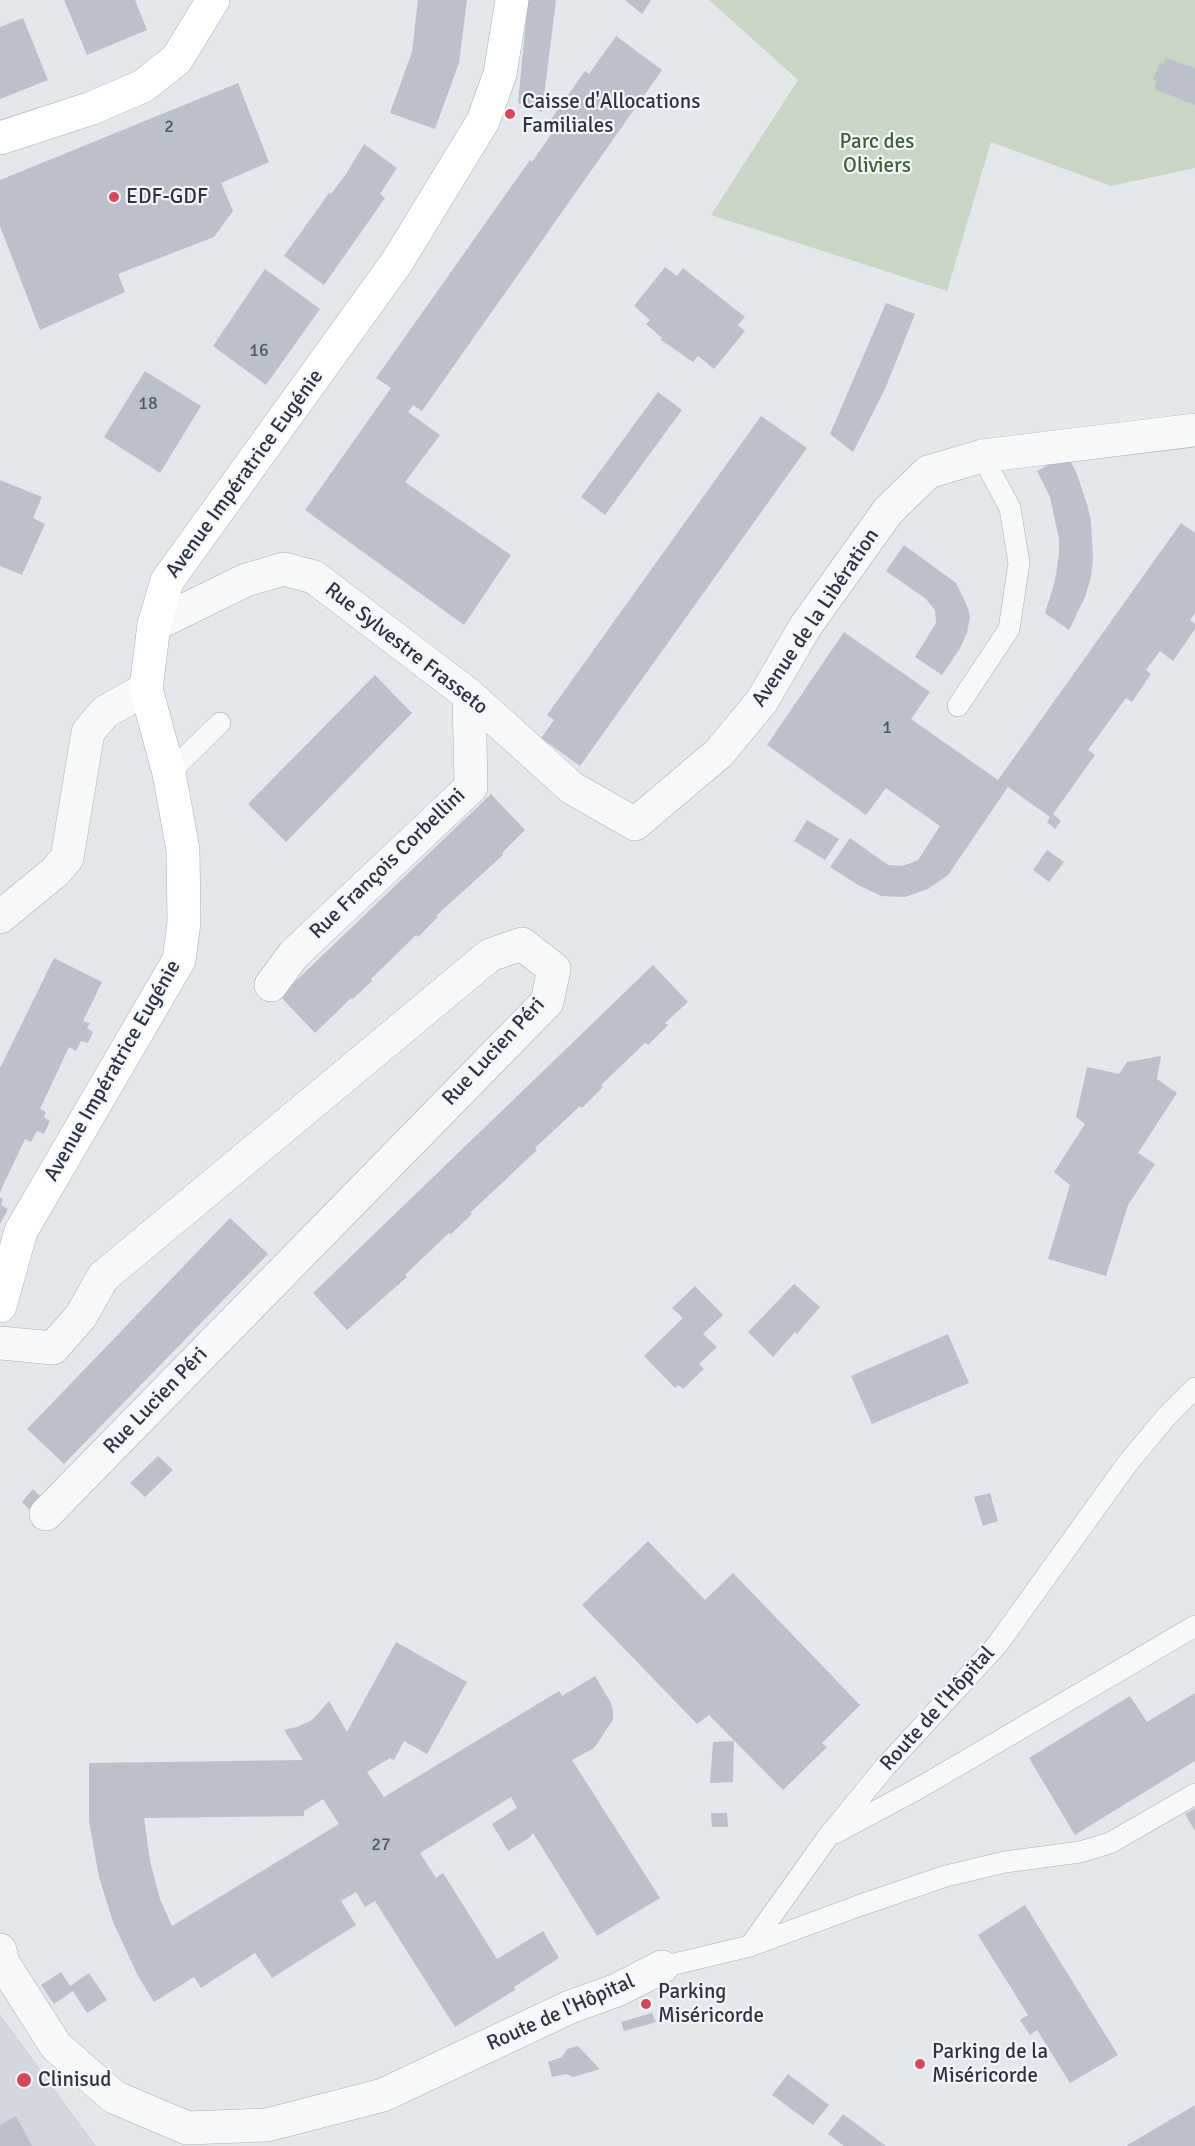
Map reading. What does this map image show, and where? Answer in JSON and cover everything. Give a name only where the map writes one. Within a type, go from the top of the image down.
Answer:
[{"type":"main road","points":[[0,138],[92,108],[143,86],[177,59],[213,0]]},
{"type":"main road","name":"Avenue Impératrice Eugénie","points":[[0,1306],[21,1231],[179,960],[184,923],[183,850],[169,773],[146,689],[154,625],[167,581],[397,262],[483,121],[500,74],[512,0]]},
{"type":"street","name":"Avenue de la Libération","points":[[635,824],[719,753],[762,701],[805,627],[888,511],[928,472],[982,456],[1195,430]]},
{"type":"street","name":"Rue Sylvestre Frasseto","points":[[154,625],[246,580],[284,569],[314,577],[469,695],[572,788],[635,824]]},
{"type":"street","points":[[0,917],[55,872],[66,858],[88,732],[105,712],[146,689]]},
{"type":"street","name":"Rue François Corbellini","points":[[271,985],[294,954],[471,787],[469,695]]},
{"type":"street","name":"Rue Lucien Péri","points":[[0,1343],[53,1348],[81,1316],[103,1277],[490,955],[522,944],[554,969],[547,1002],[46,1514]]},
{"type":"street","name":"Route de l'Hôpital","points":[[0,1950],[3,1963],[56,2046],[114,2097],[187,2128],[267,2125],[383,2095],[570,2007],[617,1990],[662,1967]]},
{"type":"lane","points":[[958,706],[1009,629],[1019,563],[1010,508],[982,456]]},
{"type":"lane","points":[[169,773],[220,723]]},
{"type":"lane","name":"Route de l'Hôpital","points":[[662,1967],[750,1946],[827,1838],[885,1767],[997,1645],[1127,1464],[1166,1417],[1195,1388]]},
{"type":"lane","points":[[827,1838],[931,1781],[1195,1626]]},
{"type":"lane","points":[[750,1946],[946,1876],[1005,1862],[1080,1852],[1110,1843],[1195,1794]]},
{"type":"shaded area","name":"Clinisud","points":[[0,2014],[96,2146],[0,2146]]},
{"type":"green space","name":"Parc des Oliviers","points":[[709,0],[1195,0],[1195,168],[1111,186],[991,142],[947,291],[711,215],[798,80]]},
{"type":"building","points":[[64,0],[135,0],[147,30],[87,55]]},
{"type":"building","points":[[418,0],[467,0],[459,63],[435,129],[390,113],[412,52]]},
{"type":"building","points":[[528,0],[556,0],[542,112],[518,103]]},
{"type":"building","points":[[625,0],[651,0],[642,14]]},
{"type":"building","points":[[23,18],[48,80],[0,99],[0,27]]},
{"type":"building","points":[[616,36],[662,70],[422,411],[413,405],[408,412],[440,435],[405,482],[511,555],[464,625],[305,510],[391,388],[376,378],[530,160],[532,162],[554,130],[549,122],[585,71],[589,74]]},
{"type":"building","points":[[1166,58],[1195,68],[1195,105],[1154,89],[1157,81],[1153,79],[1160,63],[1163,65]]},
{"type":"building","name":"EDF-GDF","points":[[238,83],[269,162],[221,183],[233,211],[214,237],[118,274],[125,292],[40,330],[0,226],[0,180]]},
{"type":"building","points":[[364,144],[397,168],[380,194],[385,198],[324,285],[284,256],[329,193],[331,194],[346,174]]},
{"type":"building","points":[[665,267],[677,276],[683,268],[745,317],[738,325],[745,331],[714,369],[698,356],[693,362],[661,340],[662,338],[646,324],[650,320],[634,306]]},
{"type":"building","points":[[265,269],[320,309],[266,385],[213,346]]},
{"type":"building","points":[[886,303],[915,314],[885,389],[853,452],[830,434]]},
{"type":"building","points":[[145,371],[201,406],[160,473],[104,437]]},
{"type":"building","points":[[658,392],[682,410],[605,515],[581,497]]},
{"type":"building","points":[[761,416],[807,448],[580,766],[541,738],[554,720],[547,715]]},
{"type":"building","points":[[1068,457],[1087,504],[1091,522],[1093,558],[1091,577],[1085,597],[1069,630],[1045,613],[1055,581],[1059,539],[1050,497],[1037,471],[1060,458]]},
{"type":"building","points":[[0,480],[42,497],[33,518],[45,524],[22,575],[0,566]]},
{"type":"building","points":[[1181,523],[1195,533],[1195,613],[1190,620],[1195,624],[1195,629],[1173,661],[1160,651],[1146,670],[1151,674],[1132,702],[1126,698],[1088,750],[1095,755],[1053,814],[1061,821],[1055,829],[1047,822],[1050,817],[1008,787],[948,875],[928,889],[905,897],[881,896],[858,885],[830,867],[850,838],[888,865],[902,866],[911,863],[918,860],[940,826],[886,788],[866,815],[767,745],[844,632],[930,692],[911,719],[998,780]]},
{"type":"building","points":[[904,545],[956,583],[968,608],[970,617],[967,633],[959,650],[942,675],[915,657],[936,623],[935,610],[926,599],[886,571]]},
{"type":"building","points":[[375,675],[412,713],[286,842],[248,804]]},
{"type":"building","points":[[491,794],[525,830],[502,853],[503,855],[315,1033],[280,996]]},
{"type":"building","points":[[807,820],[839,839],[825,860],[794,841]]},
{"type":"building","points":[[1047,850],[1064,862],[1049,882],[1033,870]]},
{"type":"building","points":[[54,958],[102,982],[83,1021],[90,1023],[87,1028],[93,1032],[88,1043],[81,1041],[76,1051],[69,1047],[40,1109],[46,1112],[44,1117],[50,1121],[44,1134],[37,1131],[31,1142],[25,1139],[0,1192],[0,1068]]},
{"type":"building","points":[[653,965],[688,1002],[665,1023],[668,1025],[648,1045],[645,1043],[601,1085],[603,1087],[582,1108],[580,1106],[535,1148],[537,1150],[470,1213],[472,1214],[405,1275],[407,1277],[347,1330],[313,1293]]},
{"type":"building","points":[[1161,1056],[1157,1079],[1177,1093],[1138,1153],[1155,1164],[1128,1205],[1106,1276],[1048,1259],[1070,1185],[1054,1172],[1085,1124],[1076,1117],[1087,1067],[1119,1074],[1127,1062]]},
{"type":"building","points":[[0,1197],[3,1199],[1,1205],[8,1209],[0,1224]]},
{"type":"building","points":[[230,1218],[268,1254],[64,1464],[27,1429]]},
{"type":"building","points":[[794,1284],[820,1307],[773,1357],[748,1332]]},
{"type":"building","points":[[695,1286],[723,1315],[703,1334],[717,1347],[699,1364],[704,1369],[683,1389],[678,1385],[675,1388],[644,1356],[683,1318],[672,1308]]},
{"type":"building","points":[[948,1334],[969,1383],[872,1424],[851,1376]]},
{"type":"building","points":[[158,1456],[173,1470],[145,1497],[130,1483]]},
{"type":"building","points":[[33,1489],[44,1500],[33,1513],[22,1502]]},
{"type":"building","points":[[990,1493],[998,1521],[983,1526],[974,1497]]},
{"type":"building","points":[[648,1541],[705,1600],[733,1573],[860,1705],[822,1743],[827,1747],[783,1790],[709,1715],[697,1724],[582,1605]]},
{"type":"building","points":[[396,1642],[467,1682],[427,1754],[404,1741],[394,1760],[390,1758],[367,1772],[384,1797],[559,1691],[562,1696],[595,1676],[611,1703],[613,1720],[594,1748],[572,1760],[660,1898],[597,1936],[533,1833],[508,1851],[492,1824],[517,1808],[511,1797],[420,1853],[436,1878],[443,1873],[497,1959],[543,1931],[559,1958],[514,1987],[515,1990],[455,2027],[375,1901],[365,1907],[356,1892],[341,1901],[356,1925],[272,1978],[255,1953],[201,1988],[194,1977],[154,2002],[138,1976],[113,1922],[99,1877],[89,1821],[89,1763],[303,1760],[284,1730],[312,1720],[329,1701],[347,1732]],"holes":[[[323,1799],[339,1824],[172,1926],[160,1899],[150,1861],[144,1818],[304,1816],[304,1811]]]},
{"type":"building","points":[[1195,1693],[1195,1761],[1075,1835],[1029,1758],[1130,1696],[1147,1722]]},
{"type":"building","points":[[734,1741],[733,1782],[710,1783],[713,1742]]},
{"type":"building","points":[[1195,1808],[1195,1831],[1185,1814]]},
{"type":"building","points":[[711,1813],[727,1813],[728,1827],[712,1827]]},
{"type":"building","points":[[1025,1905],[1118,2055],[1070,2083],[1037,2030],[1030,2035],[1020,2020],[1028,2015],[978,1935]]},
{"type":"building","points":[[61,1972],[70,1986],[89,1973],[107,2000],[87,2013],[73,1991],[54,2004],[41,1985]]},
{"type":"building","points":[[652,2013],[656,2022],[624,2031],[621,2022]]},
{"type":"building","points":[[578,2046],[600,2069],[573,2077],[566,2074],[552,2077],[548,2062],[562,2057],[567,2049]]},
{"type":"building","points":[[788,2074],[829,2105],[813,2125],[772,2095]]},
{"type":"building","points":[[1195,2105],[1195,2146],[1126,2146]]},
{"type":"building","points":[[843,2114],[886,2146],[844,2146],[828,2134]]},
{"type":"building","points":[[16,2116],[32,2146],[0,2146],[0,2125]]},
{"type":"place","name":"Caisse d'Allocations Familiales","points":[[510,114]]},
{"type":"place","name":"EDF-GDF","points":[[114,197]]},
{"type":"place","name":"Parking Miséricorde","points":[[646,2004]]},
{"type":"place","name":"Parking de la Miséricorde","points":[[920,2064]]},
{"type":"place","name":"Clinisud","points":[[24,2080]]}]
